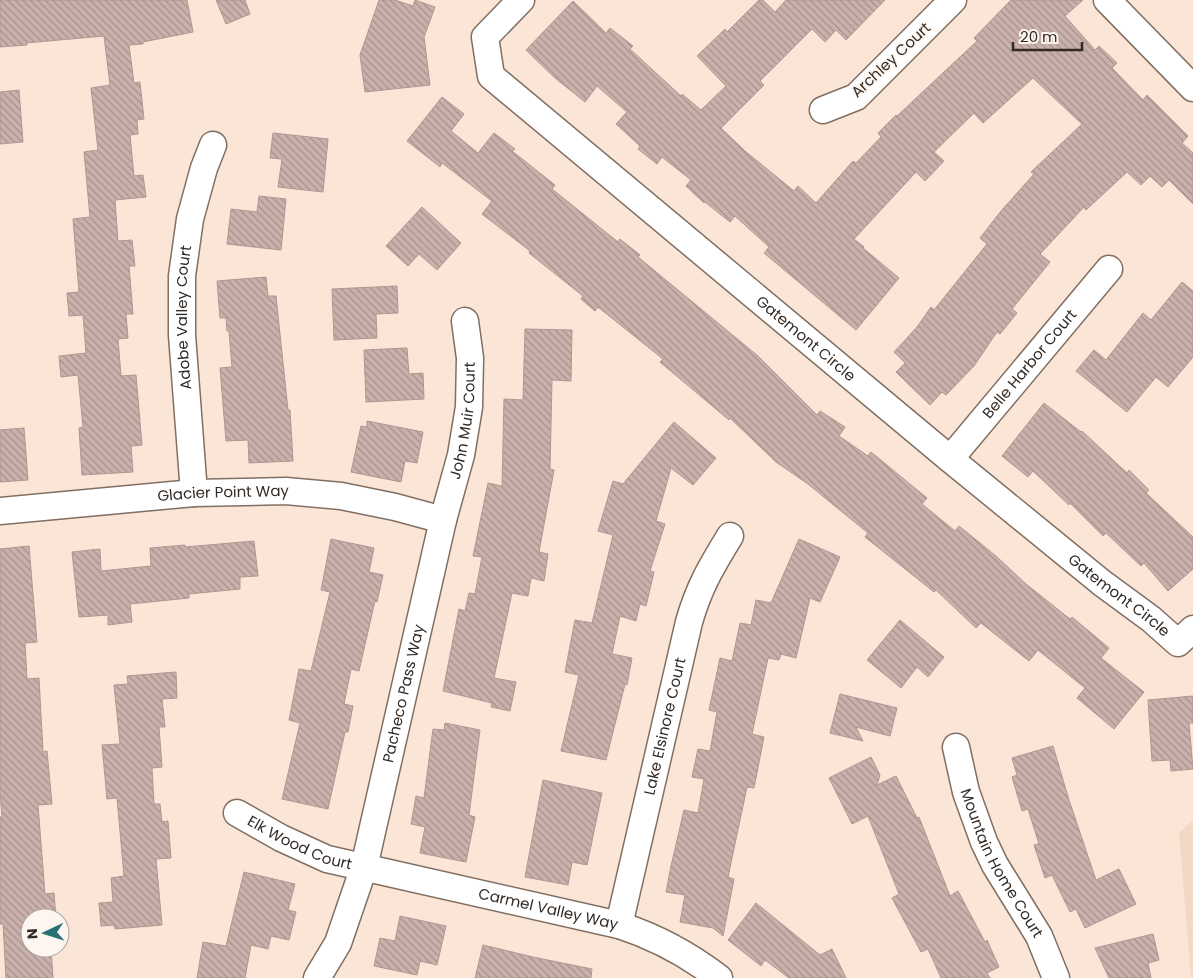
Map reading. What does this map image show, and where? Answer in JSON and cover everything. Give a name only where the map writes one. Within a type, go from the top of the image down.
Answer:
[{"type":"street","name":"Gatemont Circle","points":[[520,0],[485,37],[491,76],[950,459],[1102,582],[1151,619],[1178,643],[1193,629]]},
{"type":"street","name":"Archley Court","points":[[823,110],[856,97],[953,0]]},
{"type":"street","points":[[1107,0],[1193,88]]},
{"type":"street","name":"Adobe Valley Court","points":[[194,493],[182,335],[182,276],[190,219],[204,168],[213,145]]},
{"type":"street","name":"Belle Harbor Court","points":[[950,459],[1110,269]]},
{"type":"street","name":"John Muir Court","points":[[443,520],[461,455],[469,407],[470,358],[465,321]]},
{"type":"street","name":"Glacier Point Way","points":[[0,511],[194,493],[286,490],[341,496],[395,507],[443,520]]},
{"type":"street","name":"Pacheco Pass Way","points":[[317,978],[338,943],[364,867],[443,520]]},
{"type":"street","name":"Lake Elsinore Court","points":[[619,925],[696,597],[707,572],[730,536]]},
{"type":"street","name":"Mountain Home Court","points":[[956,746],[966,792],[984,842],[995,865],[1038,936],[1056,978]]},
{"type":"street","name":"Elk Wood Court","points":[[237,813],[281,838],[327,859],[364,867]]},
{"type":"street","name":"Carmel Valley Way","points":[[364,867],[619,925],[646,934],[671,946],[696,960],[719,978]]},
{"type":"shaded area","points":[[1193,820],[1193,978],[1191,978],[1179,833]]},
{"type":"building","points":[[0,0],[187,0],[193,32],[143,42],[143,44],[129,45],[134,83],[140,82],[144,119],[137,120],[138,134],[130,135],[134,176],[143,175],[146,197],[115,200],[118,241],[132,240],[135,266],[129,266],[133,314],[126,314],[128,338],[118,339],[121,376],[136,375],[142,445],[131,446],[133,472],[82,475],[79,428],[83,427],[78,375],[61,377],[59,356],[86,353],[83,315],[69,316],[67,293],[79,292],[73,219],[90,217],[84,152],[98,150],[91,88],[110,85],[104,36],[0,47]]},
{"type":"building","points":[[216,0],[245,0],[250,14],[226,24]]},
{"type":"building","points":[[379,0],[395,0],[413,6],[415,0],[435,7],[424,37],[430,85],[365,92],[360,55]]},
{"type":"building","points":[[759,0],[763,0],[775,12],[786,0],[885,0],[846,40],[836,30],[825,42],[812,29],[760,81],[764,85],[721,128],[745,151],[794,191],[798,186],[816,203],[853,161],[856,163],[881,137],[878,133],[977,41],[974,38],[1011,0],[1083,0],[1065,16],[1095,50],[1099,46],[1117,63],[1112,68],[1143,100],[1147,95],[1188,136],[1182,143],[1193,153],[1193,204],[1169,180],[1162,187],[1150,176],[1141,185],[1127,172],[1086,210],[1084,207],[1040,254],[1050,262],[1012,309],[1017,313],[1000,334],[997,332],[974,366],[946,395],[942,392],[930,405],[896,372],[905,363],[894,352],[917,327],[931,307],[934,310],[987,244],[980,238],[1034,174],[1031,172],[1082,124],[1033,78],[983,123],[974,113],[934,152],[944,161],[925,181],[916,172],[854,239],[899,278],[856,330],[764,253],[769,247],[735,216],[730,222],[704,203],[686,186],[691,180],[662,157],[657,164],[638,149],[640,146],[616,124],[627,112],[597,86],[585,102],[555,78],[526,50],[573,1],[606,33],[610,28],[633,46],[630,49],[681,96],[682,94],[701,110],[726,86],[697,56],[725,29],[727,32]]},
{"type":"building","points":[[19,90],[23,142],[0,144],[0,92]]},
{"type":"building","points":[[442,97],[464,114],[451,131],[478,153],[494,133],[515,149],[512,151],[555,185],[552,189],[618,242],[620,239],[640,255],[638,257],[758,356],[817,415],[820,411],[845,427],[839,436],[868,456],[871,452],[927,498],[922,504],[955,531],[959,526],[996,556],[1026,584],[1070,619],[1072,617],[1109,648],[1101,658],[1144,692],[1114,729],[1077,698],[1085,688],[1038,650],[1029,661],[981,623],[976,628],[936,590],[934,592],[865,537],[868,533],[808,484],[776,462],[730,418],[729,420],[660,362],[663,359],[598,307],[595,311],[581,299],[583,296],[529,253],[530,251],[482,214],[492,201],[442,163],[440,167],[407,141]]},
{"type":"building","points":[[273,133],[328,139],[323,192],[278,187],[282,159],[270,158]]},
{"type":"building","points":[[259,196],[286,199],[281,250],[227,244],[231,209],[257,212]]},
{"type":"building","points":[[422,207],[461,243],[437,270],[419,254],[408,266],[386,246]]},
{"type":"building","points":[[266,277],[268,296],[276,296],[288,410],[290,410],[293,461],[249,463],[248,440],[226,441],[220,368],[232,367],[226,318],[220,318],[217,281]]},
{"type":"building","points":[[1182,282],[1193,291],[1193,357],[1168,387],[1156,377],[1127,412],[1076,371],[1094,350],[1106,360],[1143,313],[1151,320]]},
{"type":"building","points":[[397,286],[398,313],[376,314],[377,338],[334,340],[332,289]]},
{"type":"building","points":[[525,329],[572,330],[571,381],[552,380],[550,469],[554,470],[539,552],[548,554],[544,581],[531,578],[528,596],[512,593],[494,678],[516,682],[510,711],[491,707],[492,703],[443,691],[459,609],[465,611],[469,593],[475,594],[482,557],[473,556],[488,483],[502,486],[504,399],[523,400]]},
{"type":"building","points":[[407,348],[409,374],[423,373],[424,399],[366,402],[364,350]]},
{"type":"building","points":[[1044,403],[1082,431],[1127,473],[1129,470],[1149,490],[1146,493],[1193,537],[1193,569],[1168,591],[1144,563],[1141,566],[1106,533],[1103,536],[1070,503],[1069,505],[1033,471],[1028,477],[1002,456]]},
{"type":"building","points":[[367,421],[423,432],[417,463],[405,461],[401,482],[351,472],[361,426],[367,427]]},
{"type":"building","points":[[674,422],[716,458],[693,485],[671,468],[656,521],[665,524],[650,571],[654,572],[646,606],[640,604],[636,621],[620,616],[612,654],[632,658],[627,685],[625,684],[606,760],[561,751],[579,675],[565,672],[575,620],[592,623],[613,535],[598,531],[613,481],[623,484]]},
{"type":"building","points":[[24,428],[28,480],[0,482],[0,430]]},
{"type":"building","points":[[331,539],[374,548],[369,572],[383,575],[359,671],[351,669],[344,704],[353,706],[348,732],[345,732],[328,809],[282,799],[300,723],[289,720],[299,669],[311,671],[330,592],[321,590]]},
{"type":"building","points":[[799,539],[840,557],[820,602],[810,598],[796,658],[781,654],[779,660],[768,658],[752,734],[764,737],[754,788],[747,787],[728,877],[734,879],[723,936],[713,928],[680,922],[685,895],[666,892],[684,810],[698,813],[704,779],[692,777],[698,749],[710,751],[717,712],[709,710],[720,658],[732,661],[740,623],[751,625],[756,600],[771,603]]},
{"type":"building","points":[[254,541],[258,576],[240,577],[240,589],[189,594],[189,598],[130,604],[132,622],[108,625],[108,615],[79,617],[72,552],[100,549],[101,571],[151,566],[150,548]]},
{"type":"building","points":[[29,546],[37,642],[25,643],[27,679],[39,678],[43,752],[47,751],[52,804],[38,805],[45,894],[54,893],[55,908],[20,908],[20,958],[52,958],[53,978],[6,978],[3,924],[0,924],[0,817],[2,817],[0,793],[0,549]]},
{"type":"building","points":[[900,620],[944,657],[928,677],[917,667],[901,688],[867,660]]},
{"type":"building","points":[[176,672],[177,698],[162,699],[165,727],[159,727],[162,767],[152,768],[154,804],[160,804],[162,822],[168,821],[171,858],[156,859],[162,925],[115,929],[114,925],[101,926],[99,903],[113,902],[111,878],[124,876],[117,798],[107,799],[102,745],[120,744],[114,685],[128,684],[127,676]]},
{"type":"building","points":[[840,694],[897,708],[890,736],[856,727],[863,741],[830,733]]},
{"type":"building","points":[[1193,696],[1193,723],[1189,723],[1193,769],[1171,771],[1170,760],[1152,761],[1148,700]]},
{"type":"building","points":[[445,723],[480,730],[469,815],[475,817],[466,862],[420,853],[425,827],[411,824],[416,796],[424,798],[433,729],[444,730]]},
{"type":"building","points":[[1053,746],[1096,880],[1119,869],[1136,904],[1085,928],[1076,909],[1070,912],[1052,875],[1045,878],[1034,845],[1039,844],[1028,809],[1022,811],[1012,777],[1017,775],[1012,758]]},
{"type":"building","points":[[871,757],[880,775],[877,785],[896,776],[917,818],[919,817],[950,896],[958,891],[985,942],[987,940],[999,967],[987,973],[990,978],[941,978],[928,949],[921,952],[892,898],[899,894],[868,816],[852,824],[829,778]]},
{"type":"building","points":[[543,780],[602,793],[587,865],[572,862],[568,885],[525,877]]},
{"type":"building","points":[[244,872],[295,884],[288,910],[296,912],[289,940],[271,936],[268,949],[251,945],[245,978],[197,978],[203,942],[226,946]]},
{"type":"building","points":[[756,903],[820,955],[832,949],[846,978],[789,978],[765,960],[761,966],[728,940]]},
{"type":"building","points":[[400,916],[446,926],[437,965],[420,961],[417,975],[374,966],[380,938],[395,941]]},
{"type":"building","points":[[1153,934],[1159,960],[1148,963],[1151,978],[1109,978],[1095,948]]},
{"type":"building","points":[[483,945],[592,969],[591,978],[475,978]]}]
